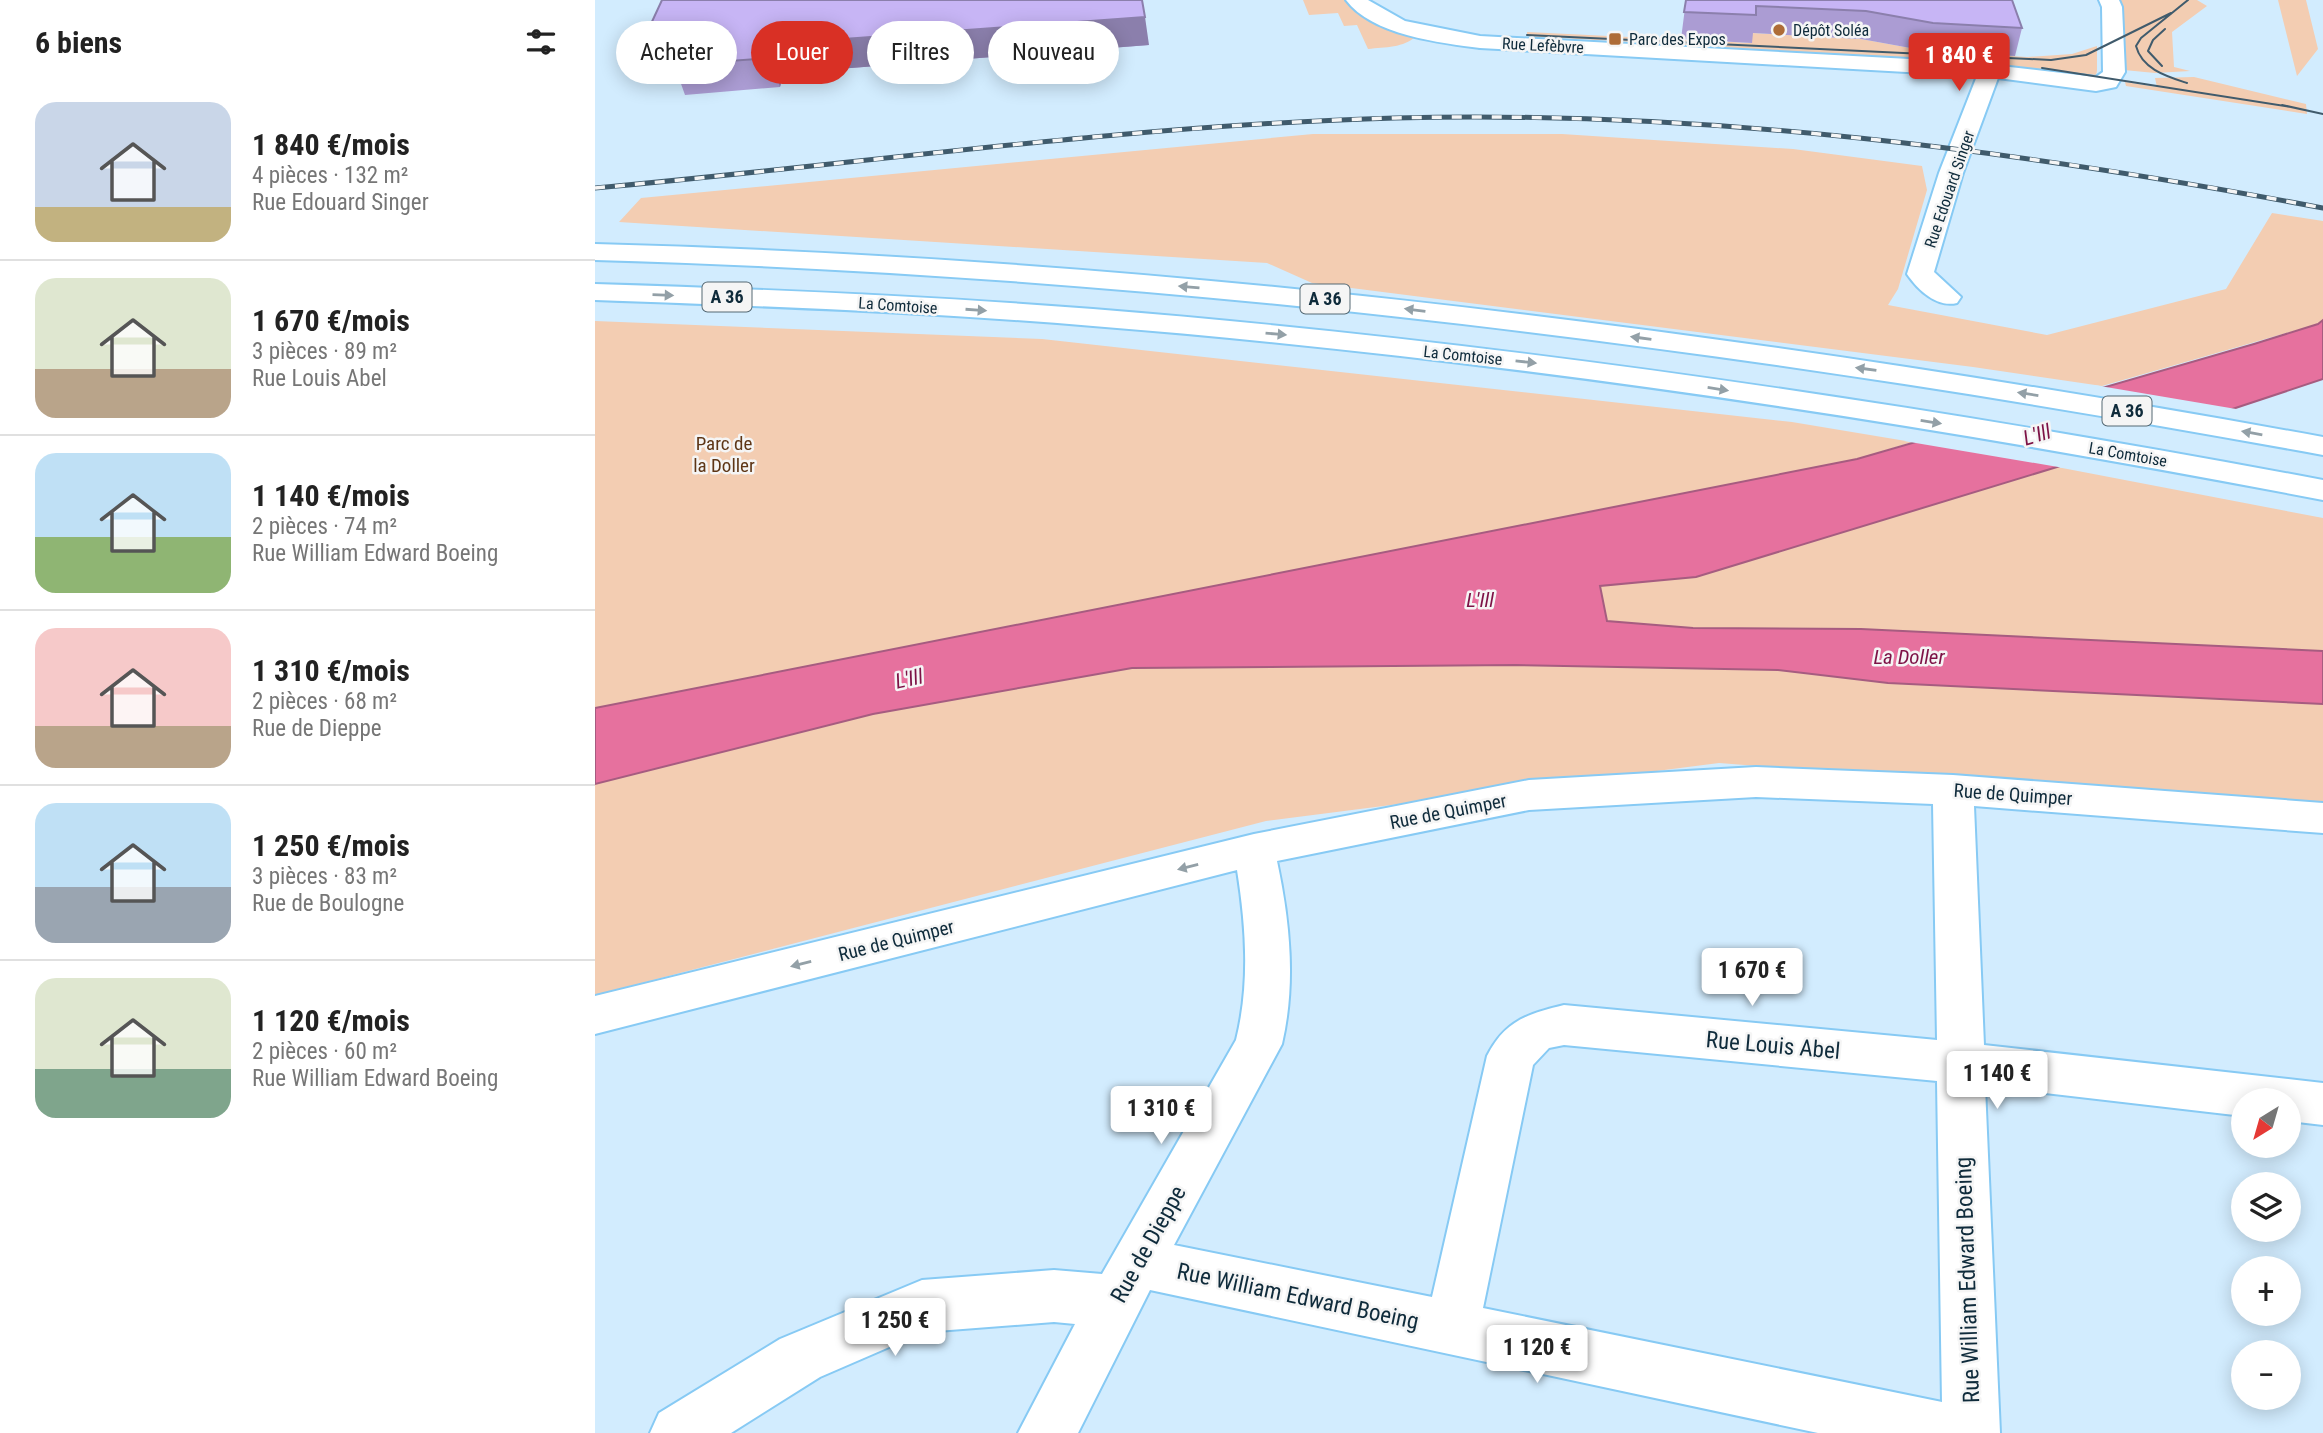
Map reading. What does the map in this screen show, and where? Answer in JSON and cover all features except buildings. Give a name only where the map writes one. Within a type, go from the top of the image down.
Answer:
[{"type":"main road","name":"Rue Lefèbvre","points":[[1356,0],[1381,17],[1411,29],[1480,42],[1990,70],[2090,84],[2108,82],[2114,72],[2112,7],[2109,0]]},
{"type":"main road","name":"Rue Edouard Singer","points":[[1947,298],[1920,274],[1951,173],[1990,70]]},
{"type":"main road","name":"La Comtoise","points":[[595,252],[713,254],[876,264],[1316,298],[1599,332],[1934,379],[2321,446]]},
{"type":"main road","name":"La Comtoise","points":[[595,292],[859,302],[1285,335],[1578,368],[2057,441],[2323,490]]},
{"type":"main road","name":"Rue de Quimper","points":[[595,1015],[1254,850],[1529,795],[1756,782],[1953,790],[2323,818]]},
{"type":"main road","name":"Rue William Edward Boeing","points":[[1953,790],[1971,1433]]},
{"type":"main road","name":"Rue de Dieppe","points":[[1047,1433],[1258,1044],[1265,1021],[1268,979],[1259,871],[1254,850]]},
{"type":"main road","name":"Rue Louis Abel","points":[[1452,1328],[1511,1056],[1535,1032],[1564,1025],[1961,1063],[2323,1104]]},
{"type":"main road","name":"Rue William Edward Boeing","points":[[679,1433],[800,1358],[922,1306],[1054,1296],[1127,1282],[1452,1328],[1952,1433]]},
{"type":"green space","points":[[1303,0],[1347,0],[1416,36],[1400,45],[1368,49],[1357,25],[1344,26],[1338,13],[1309,15]]},
{"type":"green space","points":[[2115,0],[2197,0],[2207,6],[2172,32],[2174,67],[2190,71],[2155,73],[2124,70]]},
{"type":"green space","points":[[2278,0],[2306,0],[2318,49],[2297,76]]},
{"type":"green space","points":[[1527,32],[1752,43],[1752,33],[1861,39],[1927,51],[2027,57],[2072,54],[2097,46],[2097,71],[2096,75],[2080,77],[1962,61],[1527,36]]},
{"type":"green space","points":[[2194,77],[2306,104],[2307,114],[2126,86],[2125,82],[2157,87],[2155,78]]},
{"type":"green space","points":[[1313,134],[1562,134],[1793,149],[1922,166],[1927,190],[1898,289],[1888,305],[2047,335],[2226,289],[2272,213],[2323,221],[2323,320],[2318,324],[2102,386],[1973,367],[1312,283],[1267,263],[619,222],[641,198]]},
{"type":"green space","name":"Parc de la Doller","points":[[595,321],[1042,339],[1792,422],[1912,442],[1857,459],[595,708]]},
{"type":"green space","points":[[2057,467],[2323,518],[2323,651],[1861,629],[1693,628],[1607,621],[1599,585],[1696,577]]},
{"type":"green space","points":[[1516,665],[1778,670],[1888,683],[2323,704],[2323,811],[1719,763],[1266,821],[595,995],[595,784],[873,714],[1132,668]]},
{"type":"water","name":"L'Ill","points":[[2323,320],[2323,379],[2057,467],[1696,577],[1600,586],[1607,621],[1693,628],[1861,629],[2323,651],[2323,704],[1888,683],[1778,670],[1516,665],[1132,668],[873,714],[595,784],[595,708],[1857,459],[2254,344],[2318,324]]},
{"type":"pier","points":[[2094,385],[2242,410],[2064,468],[1904,441]]},
{"type":"tram line","points":[[2187,83],[2149,66],[2136,46],[2141,38],[2188,0]]},
{"type":"tram line","points":[[1527,35],[2051,60],[2086,55],[2171,13]]},
{"type":"tram line","points":[[2162,66],[2148,51],[2153,40],[2165,29]]},
{"type":"tram line","points":[[2042,68],[2291,107]]},
{"type":"tram line","points":[[2282,105],[2323,114]]},
{"type":"railway","points":[[595,188],[1194,129],[1395,118],[1512,117],[1629,121],[1862,138],[2093,168],[2323,208]]},
{"type":"place","name":"Dépôt Soléa","points":[[1779,30]]},
{"type":"place","name":"Parc des Expos","points":[[1615,39]]},
{"type":"water label","name":"La Doller","points":[[1909,657]]}]
